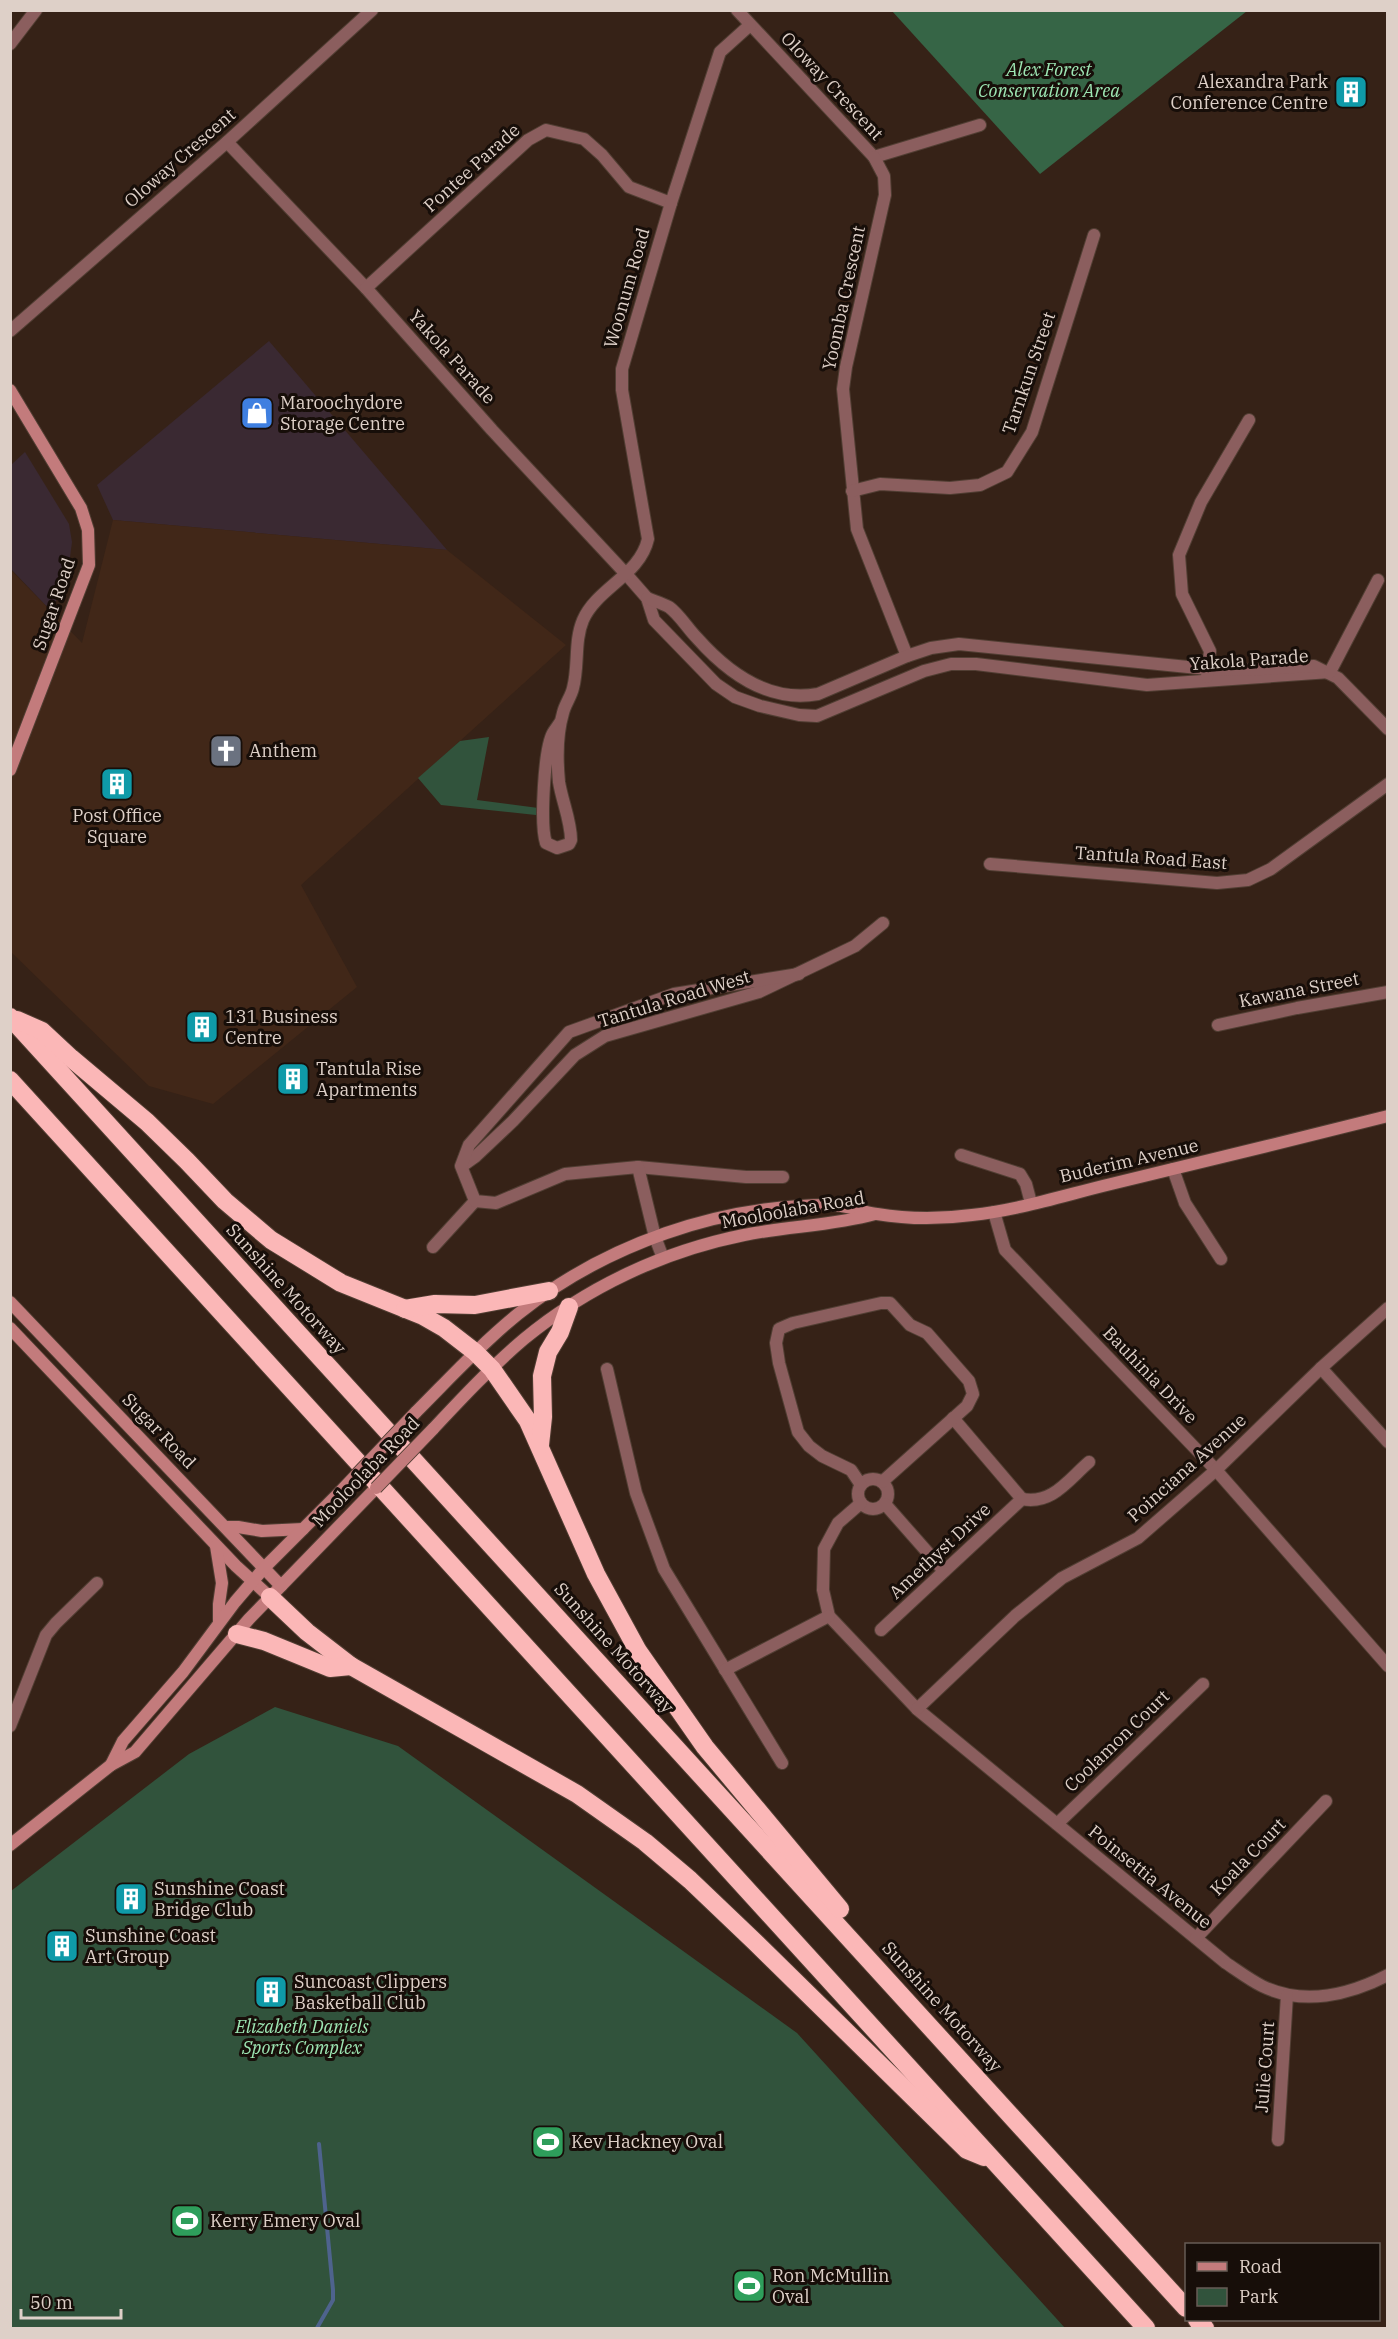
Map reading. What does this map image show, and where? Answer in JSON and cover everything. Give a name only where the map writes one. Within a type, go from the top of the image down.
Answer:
[{"type":"highway","points":[[11,1017],[42,1031],[147,1122],[188,1161],[225,1202],[271,1240],[341,1283],[405,1308],[444,1328],[475,1352],[492,1369],[519,1406],[540,1445],[596,1574],[658,1681],[723,1769],[839,1908],[909,1986],[924,2019]]},
{"type":"highway","name":"Sunshine Motorway","points":[[11,1017],[1185,2307]]},
{"type":"highway","points":[[10,1080],[1146,2328]]},
{"type":"highway","points":[[405,1308],[435,1304],[475,1305],[549,1291]]},
{"type":"highway","points":[[540,1445],[543,1417],[540,1390],[543,1370],[548,1352],[560,1332],[569,1306]]},
{"type":"highway","points":[[276,1592],[306,1632],[351,1666],[577,1794],[645,1842],[690,1880],[755,1942],[967,2150],[994,2162]]},
{"type":"highway","points":[[237,1634],[264,1641],[330,1668],[351,1666]]},
{"type":"main road","name":"Sugar Road","points":[[10,390],[81,508],[90,545],[89,566],[10,770]]},
{"type":"main road","name":"Buderim Avenue","points":[[876,1214],[952,1217],[994,1212],[1388,1116]]},
{"type":"main road","name":"Mooloolaba Road","points":[[111,1765],[123,1741],[183,1672],[219,1622],[264,1568],[475,1352],[549,1291],[601,1261],[655,1237],[731,1214],[783,1207],[849,1206],[876,1214]]},
{"type":"main road","name":"Mooloolaba Road","points":[[10,1845],[111,1765],[135,1752],[237,1634],[356,1508],[492,1369],[524,1339],[569,1306],[612,1281],[689,1249],[745,1235],[851,1221],[876,1214]]},
{"type":"main road","name":"Sugar Road","points":[[10,1302],[264,1568],[276,1592]]},
{"type":"main road","name":"Sugar Road","points":[[10,1328],[252,1582],[276,1592]]},
{"type":"main road","points":[[226,1527],[262,1531],[303,1529]]},
{"type":"main road","points":[[216,1546],[222,1583],[219,1622]]},
{"type":"street","points":[[10,44],[36,10]]},
{"type":"street","name":"Oloway Crescent","points":[[10,331],[227,142],[372,10]]},
{"type":"street","name":"Oloway Crescent","points":[[737,10],[874,157],[980,124]]},
{"type":"street","name":"Woonum Road","points":[[561,721],[573,687],[578,637],[583,620],[591,607],[626,574],[646,547],[648,539],[622,390],[622,369],[671,203],[720,52],[750,24]]},
{"type":"street","name":"Pontee Parade","points":[[366,288],[528,140],[546,130],[584,139],[602,155],[628,187],[671,203]]},
{"type":"street","name":"Yakola Parade","points":[[227,142],[366,288],[492,430],[626,574],[647,598],[654,620],[716,684],[735,697],[760,706],[799,715],[817,716],[903,679],[951,664],[976,664],[1147,685],[1245,670],[1314,666],[1330,672]]},
{"type":"street","name":"Yoomba Crescent","points":[[874,157],[884,176],[885,195],[843,389],[857,529],[907,656]]},
{"type":"street","name":"Tarnkun Street","points":[[852,491],[880,484],[950,488],[980,485],[1007,471],[1032,432],[1094,235]]},
{"type":"street","points":[[1208,675],[1210,651],[1182,594],[1179,555],[1201,502],[1249,420]]},
{"type":"street","points":[[1378,580],[1330,672],[1388,729]]},
{"type":"street","name":"Yakola Parade","points":[[647,598],[670,607],[716,658],[739,677],[756,686],[781,694],[805,696],[818,694],[907,656],[931,648],[959,644],[1208,675]]},
{"type":"street","points":[[561,721],[559,780],[571,840],[569,844],[557,848],[546,843],[543,836],[544,798],[546,766],[552,734],[561,721]]},
{"type":"street","name":"Tantula Road East","points":[[990,864],[1216,883],[1240,882],[1271,868],[1388,784]]},
{"type":"street","name":"Tantula Road West","points":[[461,1166],[476,1156],[513,1121],[575,1055],[605,1036],[759,992],[855,946],[883,923]]},
{"type":"street","name":"Tantula Road West","points":[[461,1166],[469,1145],[568,1032],[674,994],[799,974]]},
{"type":"street","name":"Kawana Street","points":[[1218,1025],[1388,992]]},
{"type":"street","points":[[961,1155],[1020,1174],[1026,1184],[1031,1203]]},
{"type":"street","points":[[461,1166],[475,1201]]},
{"type":"street","points":[[475,1201],[496,1203],[565,1174],[639,1167],[746,1177],[783,1177]]},
{"type":"street","points":[[639,1167],[655,1237],[663,1258]]},
{"type":"street","points":[[1173,1169],[1185,1203],[1221,1259]]},
{"type":"street","points":[[433,1247],[475,1201]]},
{"type":"street","name":"Bauhinia Drive","points":[[994,1212],[1005,1250],[1216,1470],[1388,1666]]},
{"type":"street","points":[[861,1485],[851,1470],[822,1456],[809,1446],[798,1432],[779,1363],[776,1343],[779,1329],[793,1323],[880,1302],[890,1303],[910,1325],[927,1333],[969,1381],[973,1394],[966,1406],[882,1482]]},
{"type":"street","name":"Poinciana Avenue","points":[[917,1709],[1015,1616],[1062,1578],[1138,1538],[1216,1470],[1320,1368],[1388,1308]]},
{"type":"street","points":[[1320,1368],[1388,1442]]},
{"type":"street","points":[[607,1369],[636,1493],[664,1569],[782,1763]]},
{"type":"street","points":[[953,1418],[1022,1499],[1035,1501],[1049,1497],[1089,1462]]},
{"type":"street","points":[[873,1479],[882,1482],[888,1494],[885,1503],[873,1509],[861,1503],[858,1494],[861,1485],[873,1479]]},
{"type":"street","name":"Amethyst Drive","points":[[881,1630],[1022,1499]]},
{"type":"street","points":[[725,1670],[829,1616],[824,1590],[824,1549],[838,1523],[861,1503]]},
{"type":"street","points":[[885,1503],[944,1571]]},
{"type":"street","points":[[10,1726],[46,1635],[97,1583]]},
{"type":"street","name":"Poinsettia Avenue","points":[[829,1616],[917,1709],[1226,1963],[1262,1986],[1287,1995],[1315,1997],[1348,1993],[1388,1975]]},
{"type":"street","name":"Coolamon Court","points":[[1057,1824],[1203,1684]]},
{"type":"street","name":"Koala Court","points":[[1196,1938],[1326,1801]]},
{"type":"street","name":"Julie Court","points":[[1278,2140],[1287,1995]]},
{"type":"shaded area","name":"Maroochydore Storage Centre","points":[[269,341],[447,550],[113,520],[97,485]]},
{"type":"shaded area","points":[[25,452],[69,524],[72,542],[69,565],[52,612],[11,569],[11,465]]},
{"type":"shaded area","points":[[113,520],[447,550],[566,645],[301,885],[357,987],[213,1104],[149,1086],[11,952],[10,569],[82,643]]},
{"type":"green space","name":"Alex Forest Conservation Area","points":[[892,11],[1247,11],[1040,174]]},
{"type":"green space","points":[[489,737],[477,800],[546,809],[545,816],[441,805],[418,778],[460,741]]},
{"type":"green space","name":"Elizabeth Daniels Sports Complex","points":[[275,1707],[398,1746],[797,2033],[1065,2328],[11,2328],[11,1891],[189,1754]]},
{"type":"waterway","points":[[317,2328],[333,2300],[319,2144]]},
{"type":"place","name":"Alexandra Park Conference Centre","points":[[1351,92]]},
{"type":"place","name":"Maroochydore Storage Centre","points":[[257,413]]},
{"type":"place","name":"Anthem","points":[[226,751]]},
{"type":"place","name":"Post Office Square","points":[[117,784]]},
{"type":"place","name":"131 Business Centre","points":[[202,1027]]},
{"type":"place","name":"Tantula Rise Apartments","points":[[293,1079]]},
{"type":"place","name":"Sunshine Coast Bridge Club","points":[[131,1899]]},
{"type":"place","name":"Sunshine Coast Art Group","points":[[62,1946]]},
{"type":"place","name":"Suncoast Clippers Basketball Club","points":[[271,1992]]},
{"type":"place","name":"Kev Hackney Oval","points":[[548,2142]]},
{"type":"place","name":"Kerry Emery Oval","points":[[187,2221]]},
{"type":"place","name":"Ron McMullin Oval","points":[[749,2286]]}]
